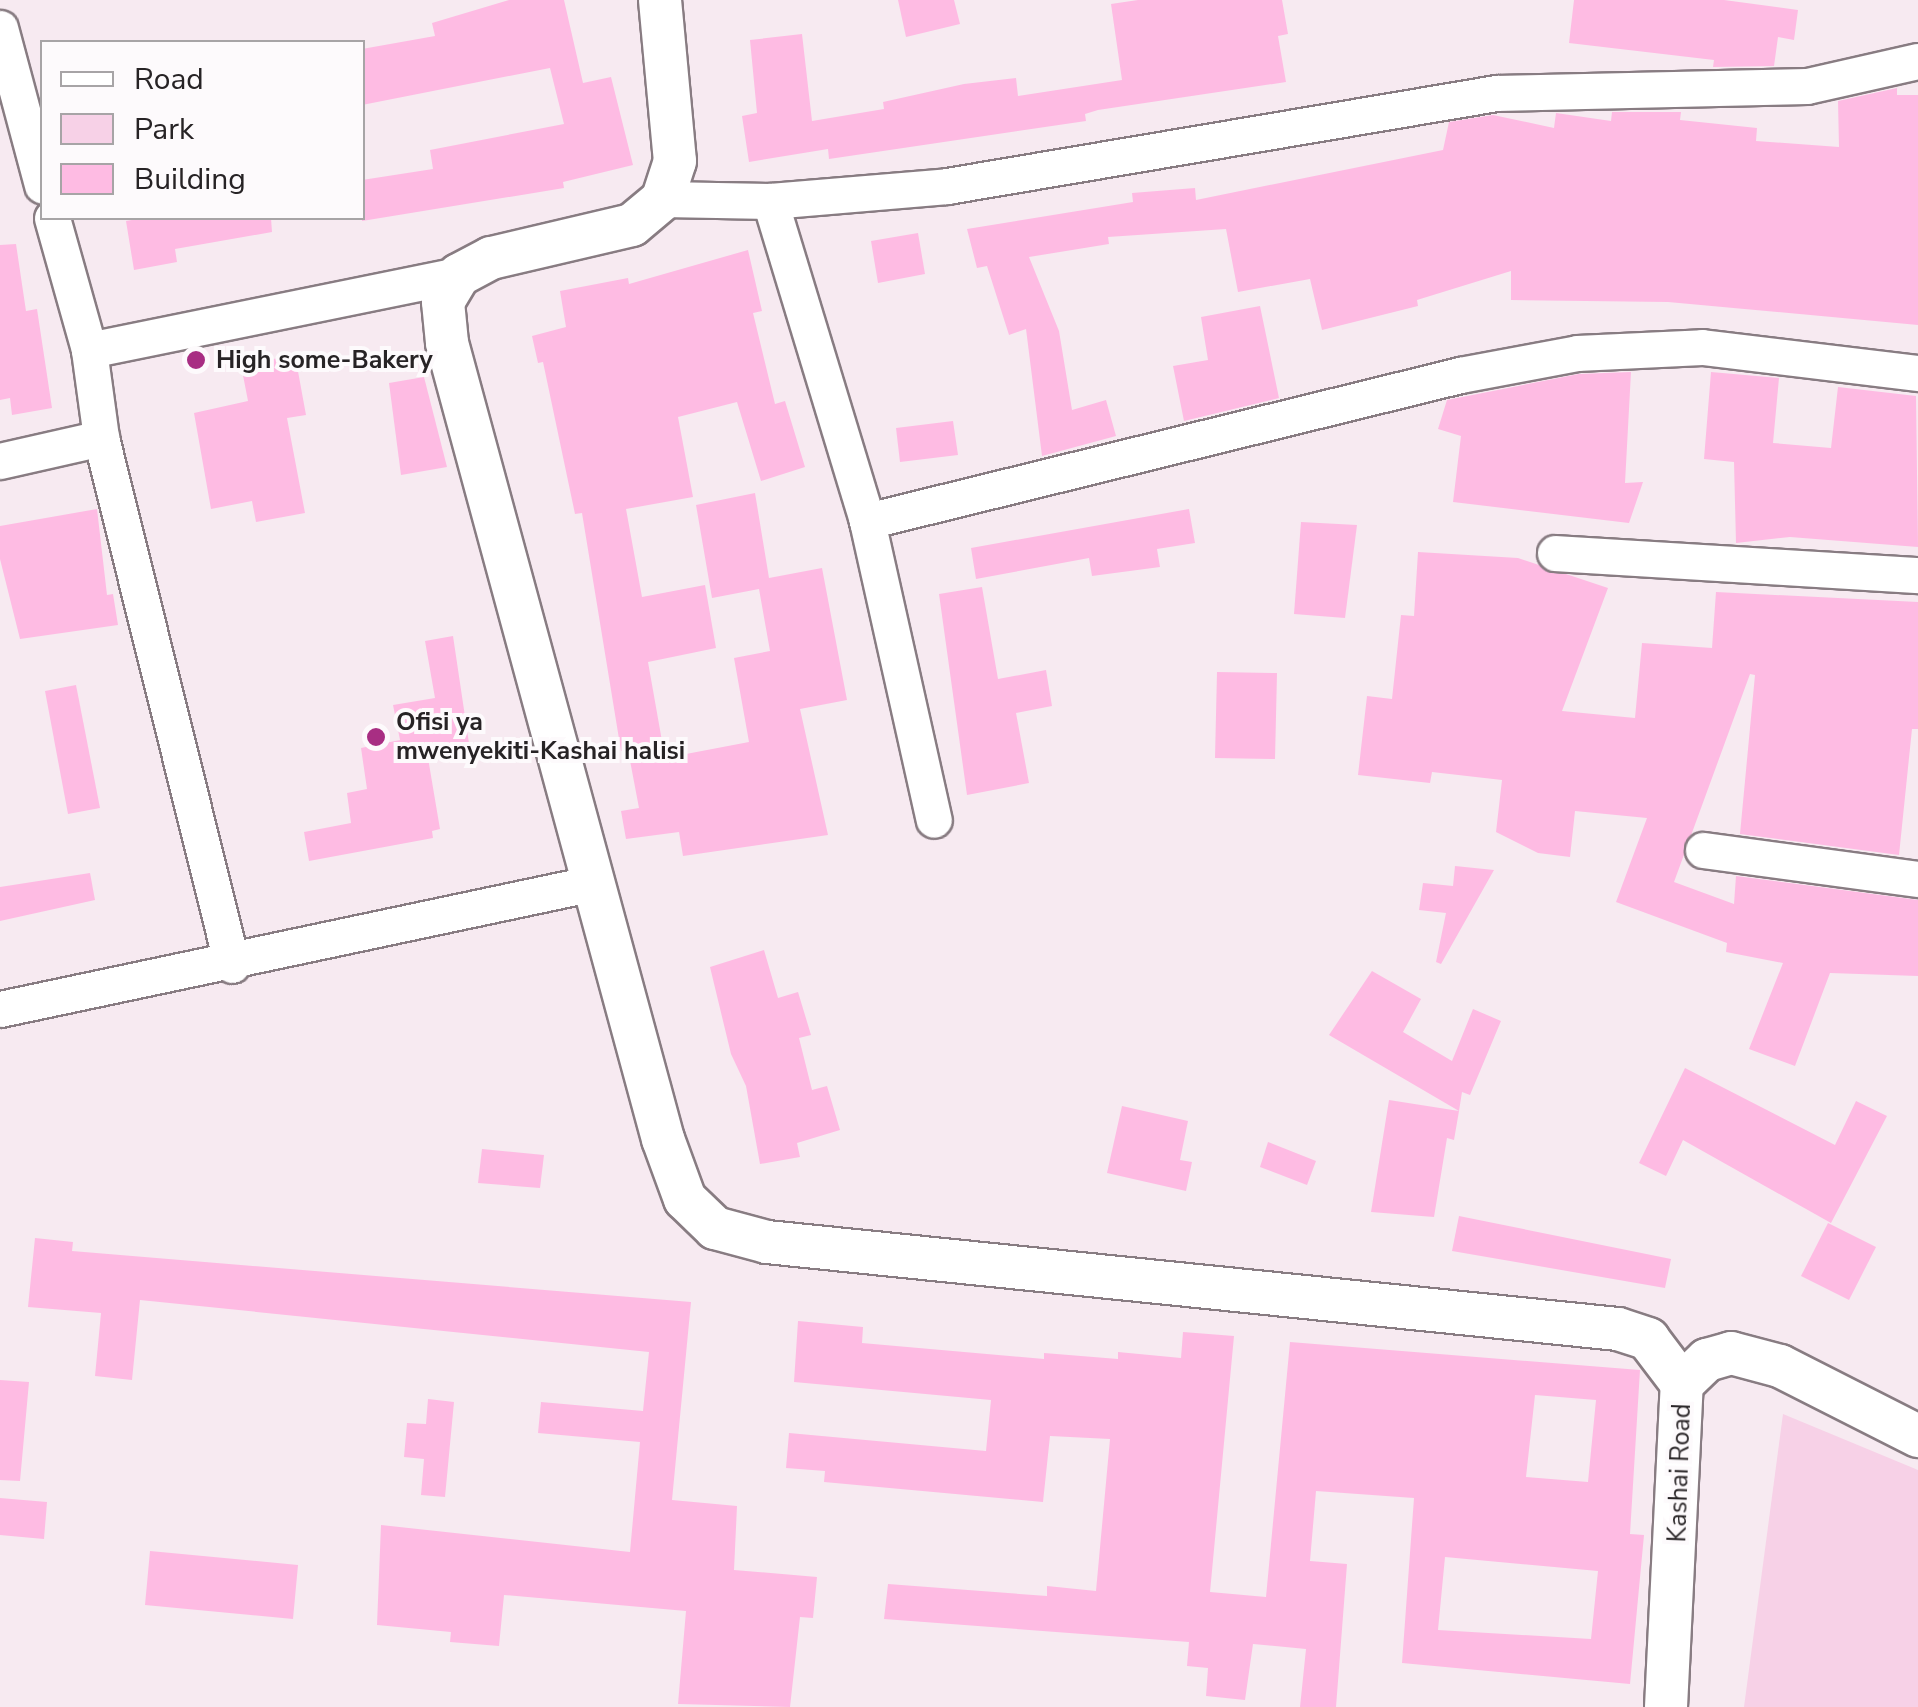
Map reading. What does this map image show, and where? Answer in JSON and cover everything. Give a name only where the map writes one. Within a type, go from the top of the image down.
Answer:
[{"type":"street","points":[[89,350],[459,275],[491,258],[632,225],[663,199],[675,160],[660,0]]},
{"type":"street","points":[[0,28],[40,178]]},
{"type":"street","points":[[663,199],[770,201],[947,186],[1496,93],[1806,86],[1918,61]]},
{"type":"street","points":[[770,201],[868,521],[934,820]]},
{"type":"street","points":[[53,220],[89,350],[101,438],[232,964]]},
{"type":"street","points":[[459,275],[444,302],[447,343],[663,1139],[685,1199],[716,1228],[786,1244],[1618,1329],[1648,1339],[1682,1384]]},
{"type":"street","points":[[868,521],[1460,375],[1576,353],[1702,347],[1918,372]]},
{"type":"street","points":[[0,462],[101,438]]},
{"type":"street","points":[[1555,554],[1918,575]]},
{"type":"street","points":[[1703,850],[1918,879]]},
{"type":"street","points":[[0,1009],[232,964],[594,883]]},
{"type":"street","name":"Kashai Road","points":[[1666,1707],[1682,1384],[1708,1360],[1731,1352],[1780,1366],[1918,1436]]},
{"type":"green space","points":[[1783,1414],[1918,1470],[1918,1707],[1744,1707]]},
{"type":"building","points":[[509,0],[564,0],[583,83],[611,77],[633,165],[563,182],[564,188],[362,221],[365,180],[433,169],[430,150],[564,124],[550,68],[365,104],[365,48],[435,36],[432,23]]},
{"type":"building","points":[[898,0],[954,0],[960,24],[906,37]]},
{"type":"building","points":[[1138,0],[1282,0],[1288,34],[1278,36],[1286,82],[1098,110],[1085,114],[1086,121],[829,159],[828,149],[749,162],[742,116],[757,113],[750,40],[802,34],[812,121],[884,109],[883,102],[964,84],[1016,78],[1018,96],[1122,80],[1111,4]]},
{"type":"building","points":[[1574,0],[1724,0],[1798,10],[1794,40],[1778,37],[1774,66],[1713,67],[1714,60],[1569,43]]},
{"type":"building","points":[[1897,88],[1897,95],[1918,95],[1918,325],[1668,302],[1511,300],[1511,271],[1417,300],[1418,306],[1322,330],[1310,279],[1238,292],[1226,229],[1108,237],[1109,244],[1029,257],[1059,331],[1072,410],[1106,400],[1116,436],[1042,456],[1026,329],[1009,335],[987,266],[977,268],[967,229],[1133,202],[1132,193],[1195,188],[1196,200],[1443,150],[1449,122],[1493,115],[1554,128],[1556,113],[1611,121],[1612,112],[1681,112],[1680,120],[1757,128],[1756,141],[1839,147],[1838,101]]},
{"type":"building","points":[[271,220],[272,232],[175,249],[177,262],[134,270],[126,221]]},
{"type":"building","points":[[918,233],[925,274],[878,283],[871,241]]},
{"type":"building","points":[[16,244],[26,311],[37,309],[52,408],[12,415],[10,398],[0,400],[0,245]]},
{"type":"building","points":[[748,250],[762,311],[753,313],[775,404],[785,401],[805,467],[761,481],[737,402],[678,417],[693,497],[626,509],[642,597],[705,585],[716,648],[648,662],[665,758],[749,742],[734,658],[770,651],[759,589],[712,598],[696,505],[755,493],[769,578],[822,568],[847,700],[800,709],[828,835],[683,856],[679,832],[626,839],[621,811],[639,808],[628,750],[621,751],[582,513],[575,514],[543,362],[538,363],[532,336],[566,327],[560,291],[628,278],[629,284]]},
{"type":"building","points":[[1260,306],[1279,398],[1184,421],[1173,366],[1208,360],[1201,317]]},
{"type":"building","points":[[295,355],[306,415],[287,418],[305,513],[256,522],[252,501],[211,509],[194,413],[248,401],[241,365]]},
{"type":"building","points":[[1631,372],[1625,483],[1643,482],[1629,523],[1453,502],[1461,436],[1438,429],[1447,400],[1579,374]]},
{"type":"building","points":[[1711,372],[1779,378],[1773,443],[1831,448],[1838,387],[1916,396],[1918,547],[1790,537],[1736,543],[1734,462],[1704,459]]},
{"type":"building","points":[[424,377],[447,467],[401,475],[389,383]]},
{"type":"building","points":[[953,421],[958,455],[900,462],[896,428]]},
{"type":"building","points":[[97,509],[107,595],[113,594],[118,625],[20,639],[0,559],[0,526]]},
{"type":"building","points":[[1189,509],[1195,543],[1157,549],[1160,567],[1092,576],[1089,558],[976,579],[971,548]]},
{"type":"building","points":[[1301,522],[1357,525],[1345,618],[1294,614]]},
{"type":"building","points":[[1418,552],[1518,558],[1608,588],[1562,711],[1635,718],[1642,643],[1712,648],[1716,592],[1918,602],[1918,729],[1912,729],[1899,855],[1740,834],[1755,675],[1750,674],[1674,882],[1734,904],[1736,876],[1918,900],[1918,976],[1830,973],[1795,1066],[1749,1049],[1783,963],[1726,952],[1727,943],[1616,902],[1647,818],[1575,811],[1570,857],[1538,853],[1496,832],[1502,780],[1432,772],[1430,783],[1358,775],[1367,696],[1392,699],[1401,615],[1414,616]]},
{"type":"building","points":[[982,587],[998,679],[1046,670],[1052,706],[1016,713],[1029,783],[967,795],[939,594]]},
{"type":"building","points":[[453,636],[470,750],[428,758],[440,829],[432,831],[433,838],[309,861],[304,832],[351,823],[347,793],[367,789],[361,748],[400,740],[393,705],[435,698],[425,641]]},
{"type":"building","points":[[1217,672],[1277,673],[1275,759],[1215,758]]},
{"type":"building","points":[[76,685],[100,808],[68,814],[45,691]]},
{"type":"building","points":[[1455,866],[1494,870],[1441,964],[1436,962],[1446,913],[1419,910],[1423,883],[1453,886]]},
{"type":"building","points":[[90,873],[95,900],[0,921],[0,887]]},
{"type":"building","points":[[764,950],[778,998],[798,992],[811,1035],[799,1038],[812,1090],[827,1086],[840,1130],[797,1143],[800,1157],[760,1164],[746,1086],[731,1054],[710,967]]},
{"type":"building","points":[[1372,971],[1421,999],[1403,1032],[1452,1061],[1473,1009],[1501,1021],[1470,1095],[1462,1092],[1459,1111],[1329,1035]]},
{"type":"building","points":[[1685,1068],[1835,1145],[1856,1101],[1887,1116],[1831,1223],[1683,1140],[1666,1176],[1639,1163]]},
{"type":"building","points":[[1389,1100],[1459,1111],[1454,1140],[1447,1138],[1434,1217],[1371,1212]]},
{"type":"building","points":[[1122,1106],[1188,1121],[1180,1160],[1192,1162],[1186,1191],[1107,1173]]},
{"type":"building","points":[[1268,1142],[1316,1161],[1307,1185],[1260,1167]]},
{"type":"building","points":[[482,1149],[544,1155],[540,1188],[478,1183]]},
{"type":"building","points":[[1459,1216],[1671,1259],[1665,1288],[1452,1251]]},
{"type":"building","points":[[1828,1223],[1876,1247],[1849,1300],[1801,1276]]},
{"type":"building","points":[[35,1238],[73,1242],[72,1251],[691,1302],[672,1500],[737,1506],[734,1570],[817,1577],[813,1618],[800,1617],[790,1707],[678,1704],[686,1611],[504,1595],[499,1646],[450,1642],[451,1632],[377,1625],[381,1525],[630,1552],[640,1442],[538,1433],[541,1402],[643,1411],[649,1352],[140,1300],[132,1380],[95,1376],[101,1313],[28,1307]]},
{"type":"building","points":[[798,1321],[863,1327],[862,1343],[1044,1359],[1044,1353],[1118,1359],[1118,1352],[1181,1358],[1183,1332],[1234,1336],[1210,1592],[1266,1597],[1290,1342],[1640,1370],[1630,1534],[1644,1535],[1630,1684],[1402,1663],[1414,1498],[1316,1491],[1310,1561],[1347,1564],[1336,1707],[1300,1707],[1306,1649],[1253,1644],[1245,1700],[1206,1696],[1208,1668],[1187,1666],[1189,1642],[884,1619],[888,1584],[1047,1596],[1047,1586],[1096,1591],[1110,1439],[1050,1436],[1043,1502],[824,1482],[825,1471],[786,1468],[789,1433],[986,1451],[991,1400],[794,1382]],"holes":[[[1535,1395],[1596,1400],[1588,1482],[1526,1477]],[[1445,1557],[1598,1571],[1591,1639],[1438,1630]]]},
{"type":"building","points":[[0,1380],[29,1382],[20,1481],[0,1480]]},
{"type":"building","points":[[428,1399],[454,1402],[445,1497],[421,1495],[424,1459],[404,1457],[407,1423],[426,1424]]},
{"type":"building","points":[[0,1498],[47,1502],[44,1539],[0,1535]]},
{"type":"building","points":[[150,1551],[298,1565],[293,1619],[145,1605]]},
{"type":"place","name":"High some-Bakery","points":[[196,360]]},
{"type":"place","name":"Ofisi ya mwenyekiti-Kashai halisi","points":[[376,737]]}]
